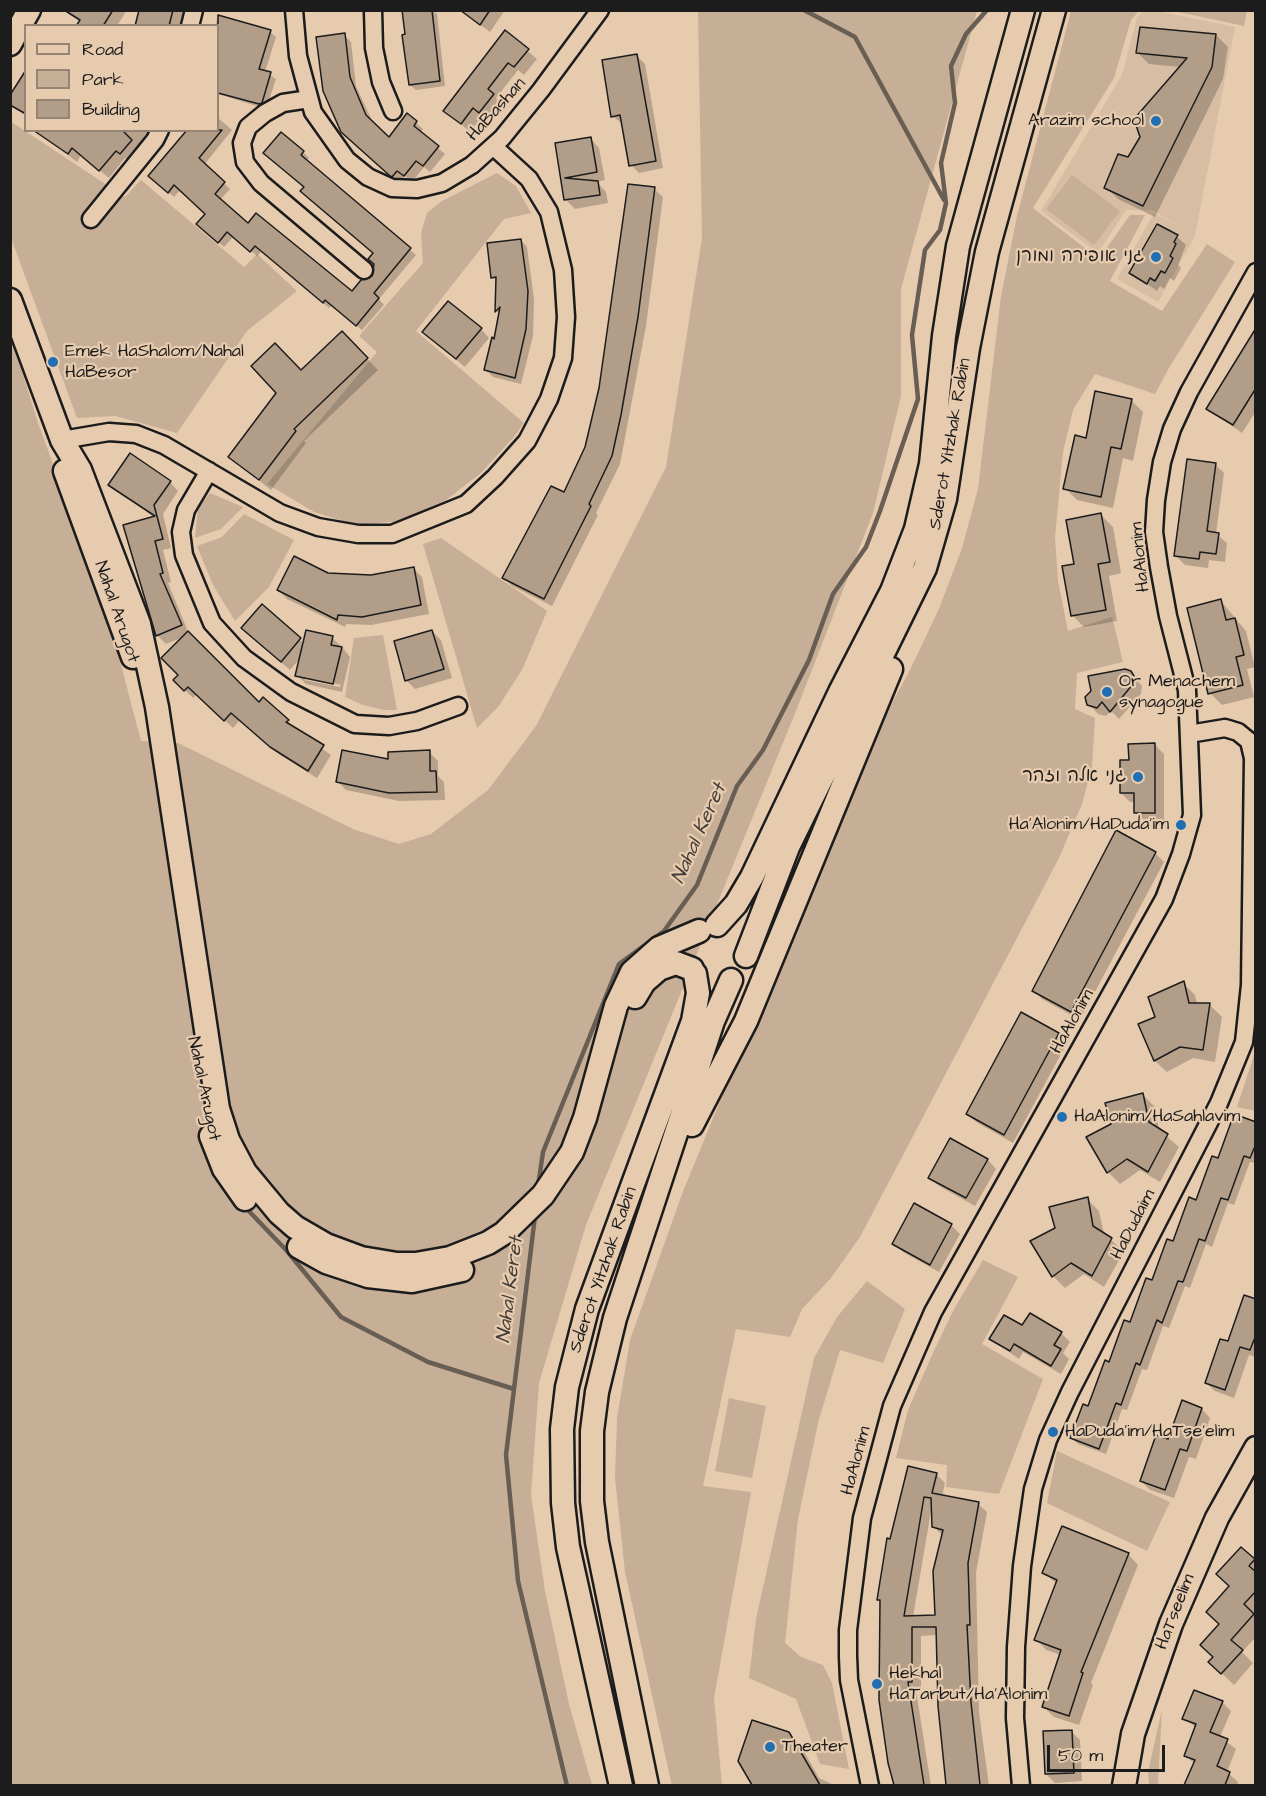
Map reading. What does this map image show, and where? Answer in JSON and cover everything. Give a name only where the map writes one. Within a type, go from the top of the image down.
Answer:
[{"type":"main road","points":[[10,44],[29,10]]},
{"type":"main road","name":"Sderot Yitzhak Rabin","points":[[708,928],[736,904],[752,877],[840,692],[892,591],[916,529],[932,464],[945,326],[958,246],[1023,10]]},
{"type":"main road","name":"Sderot Yitzhak Rabin","points":[[746,956],[788,847],[925,568],[945,499],[971,332],[987,252],[1054,10]]},
{"type":"main road","name":"Nahal Arugot","points":[[10,300],[62,440],[80,470],[133,604],[144,643],[157,706],[220,1116],[235,1156],[255,1188],[295,1227],[340,1251],[397,1264],[416,1264],[450,1258],[488,1243],[504,1233],[543,1196],[572,1152],[585,1118],[616,1006],[632,972],[650,953],[708,928]]},
{"type":"main road","name":"Nahal Arugot","points":[[62,440],[65,472],[134,658],[198,1083],[209,1132],[224,1169],[238,1190],[255,1211],[287,1239],[326,1262],[347,1271],[412,1281],[452,1274],[510,1246],[548,1210],[580,1165],[598,1120],[630,1008],[644,982],[659,969],[676,963],[693,972]]},
{"type":"main road","points":[[646,1224],[671,1166],[746,1021],[911,616],[925,568]]},
{"type":"main road","points":[[726,926],[741,938],[746,956],[739,974],[731,980],[712,984],[693,972],[687,957],[688,947],[708,928],[726,926]]},
{"type":"main road","name":"Sderot Yitzhak Rabin","points":[[621,1785],[568,1547],[563,1503],[562,1429],[567,1387],[587,1309],[693,1021],[698,993],[693,972]]},
{"type":"main road","name":"Sderot Yitzhak Rabin","points":[[647,1785],[597,1542],[591,1463],[597,1392],[604,1356],[646,1224],[720,1001],[731,980]]},
{"type":"main road","name":"HaTseelim","points":[[1124,1785],[1133,1734],[1171,1624],[1217,1518],[1256,1448]]},
{"type":"street","name":"HaBashan","points":[[294,10],[298,56],[313,112],[347,160],[368,177],[392,188],[417,189],[442,183],[472,165],[494,146],[542,90],[600,10]]},
{"type":"street","points":[[374,10],[374,48],[381,81],[393,111]]},
{"type":"street","points":[[309,99],[283,103],[265,113],[248,127],[242,143],[245,162],[261,183],[364,270]]},
{"type":"street","points":[[91,219],[159,132]]},
{"type":"street","points":[[62,440],[109,432],[136,434],[164,445],[280,513],[318,527],[358,534],[392,534],[466,504],[495,477],[527,441],[549,399],[563,358],[566,317],[563,270],[549,212],[529,179],[494,146]]},
{"type":"street","name":"HaAlonim","points":[[870,1785],[849,1680],[848,1630],[862,1518],[892,1406],[933,1312],[1164,899],[1182,854],[1192,815],[1187,690],[1168,616],[1156,544],[1156,500],[1162,462],[1172,429],[1189,392],[1256,272]]},
{"type":"street","points":[[209,471],[186,510],[182,532],[184,555],[212,623],[244,658],[291,692],[355,724],[389,726],[417,721],[458,706]]},
{"type":"street","name":"HaDudaim","points":[[1021,1785],[1015,1718],[1016,1647],[1022,1566],[1033,1489],[1048,1440],[1070,1392],[1234,1070],[1252,1011],[1253,758],[1248,741],[1238,732],[1225,728],[1189,734]]},
{"type":"shaded area","name":"Arazim school","points":[[1143,11],[1157,11],[1235,27],[1195,236],[1158,302],[1117,279],[1154,213],[1181,227],[1152,210],[1126,210],[1098,253],[1041,211],[1122,75],[1137,18]]},
{"type":"green space","points":[[698,11],[977,11],[901,289],[901,396],[873,513],[796,711],[586,1225],[539,1383],[531,1495],[545,1591],[569,1704],[592,1785],[11,1785],[10,333],[38,423],[107,611],[141,741],[178,743],[353,829],[399,844],[431,834],[488,790],[536,726],[666,467],[702,238]]},
{"type":"green space","points":[[1071,11],[1139,11],[1131,20],[1114,78],[1033,208],[1099,259],[1130,215],[1145,215],[1110,281],[1162,311],[1207,244],[1235,262],[1155,394],[1095,374],[1073,410],[1063,452],[1055,537],[1058,581],[1068,631],[1112,617],[1123,662],[1077,673],[1075,709],[1095,718],[1092,767],[1082,804],[1059,858],[860,1237],[831,1278],[802,1309],[790,1337],[736,1329],[703,1486],[751,1492],[714,1698],[722,1785],[672,1786],[625,1572],[615,1478],[617,1418],[630,1340],[682,1194],[829,835],[867,747],[908,674],[939,609],[962,548],[978,489],[1001,296],[1017,216]]},
{"type":"green space","points":[[1174,11],[1247,11],[1244,26]]},
{"type":"green space","points":[[10,121],[125,197],[141,180],[244,267],[257,254],[297,291],[247,331],[177,433],[115,416],[77,418],[11,238]]},
{"type":"green space","points":[[497,173],[516,186],[531,213],[504,219],[416,331],[524,423],[513,438],[481,473],[446,500],[400,521],[356,525],[314,512],[267,484],[377,352],[359,336],[423,263],[421,233],[427,213],[442,201]]},
{"type":"green space","points":[[1072,175],[1120,211],[1094,245],[1046,209]]},
{"type":"green space","points":[[210,493],[243,507],[221,529],[195,538],[198,508]]},
{"type":"green space","points":[[244,514],[294,540],[269,587],[235,621],[213,585],[197,546],[222,537]]},
{"type":"green space","points":[[441,538],[547,611],[522,670],[498,707],[477,728],[423,544]]},
{"type":"green space","points":[[383,635],[397,710],[384,710],[363,705],[345,697],[354,638]]},
{"type":"green space","points":[[1255,1052],[1255,1111],[1237,1107]]},
{"type":"green space","points":[[983,1260],[1018,1277],[982,1344],[1043,1379],[999,1494],[946,1487],[947,1465],[896,1458],[908,1410],[932,1355],[954,1309]]},
{"type":"green space","points":[[867,1281],[905,1309],[883,1363],[840,1350],[818,1423],[798,1519],[785,1643],[801,1657],[823,1665],[832,1683],[849,1769],[820,1764],[796,1699],[749,1678],[756,1619],[814,1358],[837,1317]]},
{"type":"green space","points":[[729,1398],[766,1406],[752,1478],[715,1471]]},
{"type":"green space","points":[[1057,1451],[1170,1502],[1147,1551],[1047,1503]]},
{"type":"green space","points":[[1162,1710],[1158,1785],[1149,1785],[1148,1771]]},
{"type":"building","points":[[64,10],[113,10],[104,24],[77,24],[80,20]]},
{"type":"building","points":[[139,10],[173,10],[170,24],[136,24]]},
{"type":"building","points":[[402,10],[432,10],[440,81],[409,85],[402,35],[405,34]]},
{"type":"building","points":[[460,10],[490,10],[480,25]]},
{"type":"building","points":[[218,15],[271,30],[259,69],[271,72],[262,103],[219,93]]},
{"type":"building","points":[[1140,27],[1216,34],[1212,67],[1143,206],[1104,188],[1118,154],[1128,157],[1140,137],[1134,119],[1187,58],[1136,53]]},
{"type":"building","points":[[505,30],[529,49],[514,67],[508,63],[488,89],[494,94],[479,113],[473,108],[461,124],[443,111]]},
{"type":"building","points":[[345,33],[350,77],[366,115],[389,137],[407,113],[417,121],[414,126],[439,146],[423,166],[416,161],[404,176],[397,171],[392,177],[389,175],[341,132],[323,91],[316,37]]},
{"type":"building","points":[[637,54],[656,161],[629,166],[620,115],[611,117],[602,60]]},
{"type":"building","points":[[24,73],[24,113],[10,105],[10,95]]},
{"type":"building","points":[[222,130],[199,158],[225,182],[215,194],[248,223],[256,213],[352,291],[361,280],[372,276],[374,264],[368,259],[373,253],[300,191],[304,187],[263,153],[281,132],[304,151],[301,155],[411,248],[374,293],[379,298],[356,326],[325,300],[323,303],[255,246],[250,252],[227,232],[218,243],[196,224],[205,214],[174,185],[168,193],[148,176],[185,132],[219,132]]},
{"type":"building","points":[[36,132],[124,132],[132,140],[120,154],[116,151],[99,171],[72,148],[68,154]]},
{"type":"building","points":[[591,137],[597,172],[565,178],[598,181],[600,195],[564,200],[555,143]]},
{"type":"building","points":[[628,184],[655,187],[638,317],[621,415],[612,456],[589,504],[591,506],[544,599],[502,578],[551,486],[564,492],[585,447],[599,388]]},
{"type":"building","points":[[1157,224],[1178,235],[1170,256],[1173,258],[1165,273],[1161,271],[1155,281],[1150,278],[1147,284],[1129,273]]},
{"type":"building","points":[[521,239],[528,291],[526,329],[515,378],[484,370],[492,337],[494,339],[500,307],[495,312],[496,277],[491,278],[487,243]]},
{"type":"building","points":[[448,301],[482,328],[456,359],[422,332]]},
{"type":"building","points":[[1256,328],[1256,388],[1233,425],[1206,409]]},
{"type":"building","points":[[342,331],[368,358],[294,429],[296,431],[259,480],[228,457],[276,393],[251,366],[275,343],[301,370]]},
{"type":"building","points":[[1095,391],[1132,399],[1121,449],[1111,447],[1101,497],[1063,489],[1075,435],[1086,438]]},
{"type":"building","points":[[130,453],[171,481],[154,505],[163,539],[155,541],[163,573],[160,574],[182,625],[156,636],[123,525],[155,516],[108,485]]},
{"type":"building","points":[[1187,459],[1216,463],[1207,531],[1219,533],[1216,554],[1200,552],[1199,559],[1174,556]]},
{"type":"building","points":[[1101,513],[1110,562],[1098,564],[1106,610],[1071,616],[1062,566],[1074,564],[1066,520]]},
{"type":"building","points":[[294,556],[328,573],[371,575],[414,567],[421,605],[362,617],[338,615],[337,620],[277,590]]},
{"type":"building","points":[[1221,599],[1226,620],[1235,618],[1244,655],[1236,657],[1243,685],[1208,694],[1187,608]]},
{"type":"building","points":[[262,604],[301,638],[281,662],[241,628]]},
{"type":"building","points":[[306,630],[333,636],[331,645],[342,647],[333,684],[295,676]]},
{"type":"building","points":[[432,630],[444,669],[405,681],[394,641]]},
{"type":"building","points":[[188,631],[259,702],[263,697],[289,720],[286,722],[324,745],[308,771],[270,747],[231,713],[224,721],[188,687],[184,691],[173,680],[178,675],[161,658]]},
{"type":"building","points":[[1125,669],[1131,671],[1134,676],[1133,684],[1110,712],[1102,702],[1097,708],[1087,705],[1085,697],[1091,691],[1088,676]]},
{"type":"building","name":"גני אלה וזהר","points":[[1155,743],[1155,813],[1134,813],[1134,793],[1120,793],[1120,760],[1129,760],[1128,744]]},
{"type":"building","points":[[342,750],[388,759],[388,752],[430,750],[430,771],[436,771],[437,792],[389,793],[336,782]]},
{"type":"building","points":[[1116,830],[1156,852],[1071,1012],[1032,991]]},
{"type":"building","points":[[1184,981],[1189,1003],[1210,1003],[1203,1050],[1180,1047],[1154,1061],[1138,1024],[1155,1017],[1148,997]]},
{"type":"building","points":[[1021,1012],[1059,1033],[1004,1135],[966,1114]]},
{"type":"building","points":[[1143,1093],[1149,1122],[1168,1134],[1148,1172],[1127,1159],[1107,1173],[1086,1137],[1111,1124],[1105,1103]]},
{"type":"building","points":[[1234,1114],[1256,1122],[1256,1144],[1250,1158],[1244,1156],[1228,1200],[1221,1198],[1205,1241],[1199,1239],[1183,1282],[1178,1281],[1162,1323],[1157,1320],[1140,1365],[1136,1363],[1121,1405],[1116,1403],[1099,1449],[1070,1438],[1083,1404],[1088,1406],[1105,1360],[1109,1362],[1124,1320],[1130,1322],[1146,1278],[1152,1280],[1167,1239],[1173,1241],[1189,1197],[1196,1200],[1212,1156],[1218,1158]]},
{"type":"building","points":[[950,1138],[988,1159],[966,1198],[928,1178]]},
{"type":"building","points":[[1088,1197],[1093,1226],[1112,1238],[1092,1276],[1071,1263],[1052,1277],[1030,1241],[1055,1228],[1049,1207]]},
{"type":"building","points":[[914,1203],[952,1224],[930,1265],[892,1244]]},
{"type":"building","points":[[1244,1295],[1256,1299],[1256,1335],[1250,1350],[1240,1347],[1225,1390],[1205,1383],[1220,1339],[1228,1341]]},
{"type":"building","points":[[1030,1313],[1062,1332],[1054,1345],[1061,1349],[1051,1366],[1014,1344],[1010,1351],[989,1339],[1004,1315],[1022,1325]]},
{"type":"building","points":[[1182,1400],[1202,1408],[1187,1451],[1180,1449],[1165,1490],[1140,1481],[1156,1435],[1168,1439]]},
{"type":"building","points":[[908,1466],[937,1473],[932,1493],[979,1502],[968,1563],[970,1625],[967,1625],[971,1702],[980,1785],[946,1785],[938,1706],[936,1627],[912,1627],[912,1682],[908,1682],[924,1785],[894,1785],[888,1763],[879,1700],[880,1600],[877,1600],[887,1538],[890,1539]],"holes":[[[924,1497],[931,1498],[932,1527],[943,1530],[933,1571],[935,1615],[904,1616]]]},
{"type":"building","points":[[1062,1526],[1129,1553],[1081,1672],[1083,1673],[1069,1716],[1042,1707],[1061,1650],[1034,1640],[1057,1580],[1042,1573]]},
{"type":"building","points":[[1241,1547],[1255,1559],[1249,1566],[1256,1572],[1256,1591],[1244,1604],[1254,1614],[1231,1640],[1243,1650],[1221,1674],[1208,1662],[1213,1657],[1200,1645],[1219,1624],[1206,1612],[1229,1586],[1216,1574]]},
{"type":"building","points":[[1194,1690],[1223,1701],[1210,1732],[1228,1739],[1217,1766],[1230,1772],[1225,1785],[1184,1785],[1195,1760],[1184,1756],[1196,1724],[1182,1719]]},
{"type":"building","name":"Theater","points":[[752,1720],[789,1732],[820,1785],[752,1785],[738,1761]]},
{"type":"building","points":[[1072,1730],[1074,1773],[1045,1774],[1043,1731]]},
{"type":"waterway","points":[[804,10],[855,37],[944,200]]},
{"type":"waterway","name":"Nahal Keret","points":[[538,1186],[543,1152],[619,964],[664,931],[697,885],[737,786],[763,750],[809,660],[833,594],[866,547],[880,511],[918,399],[912,335],[925,250],[940,230],[946,203],[941,163],[955,103],[951,66],[966,34],[987,10]]},
{"type":"waterway","points":[[245,1207],[287,1251],[341,1317],[428,1362],[514,1389]]},
{"type":"waterway","name":"Nahal Keret","points":[[535,1216],[506,1455],[518,1581],[567,1786]]},
{"type":"place","name":"Arazim school","points":[[1156,121]]},
{"type":"place","name":"גני אופירה ומורן","points":[[1156,257]]},
{"type":"place","name":"Emek HaShalom/Nahal HaBesor","points":[[53,362]]},
{"type":"place","name":"Or Menachem synagogue","points":[[1107,692]]},
{"type":"place","name":"גני אלה וזהר","points":[[1138,777]]},
{"type":"place","name":"Ha'Alonim/HaDuda'im","points":[[1181,825]]},
{"type":"place","name":"HaAlonim/HaSahlavim","points":[[1062,1117]]},
{"type":"place","name":"HaDuda'im/HaTse'elim","points":[[1053,1432]]},
{"type":"place","name":"Hekhal HaTarbut/Ha'Alonim","points":[[877,1684]]},
{"type":"place","name":"Theater","points":[[770,1747]]}]
